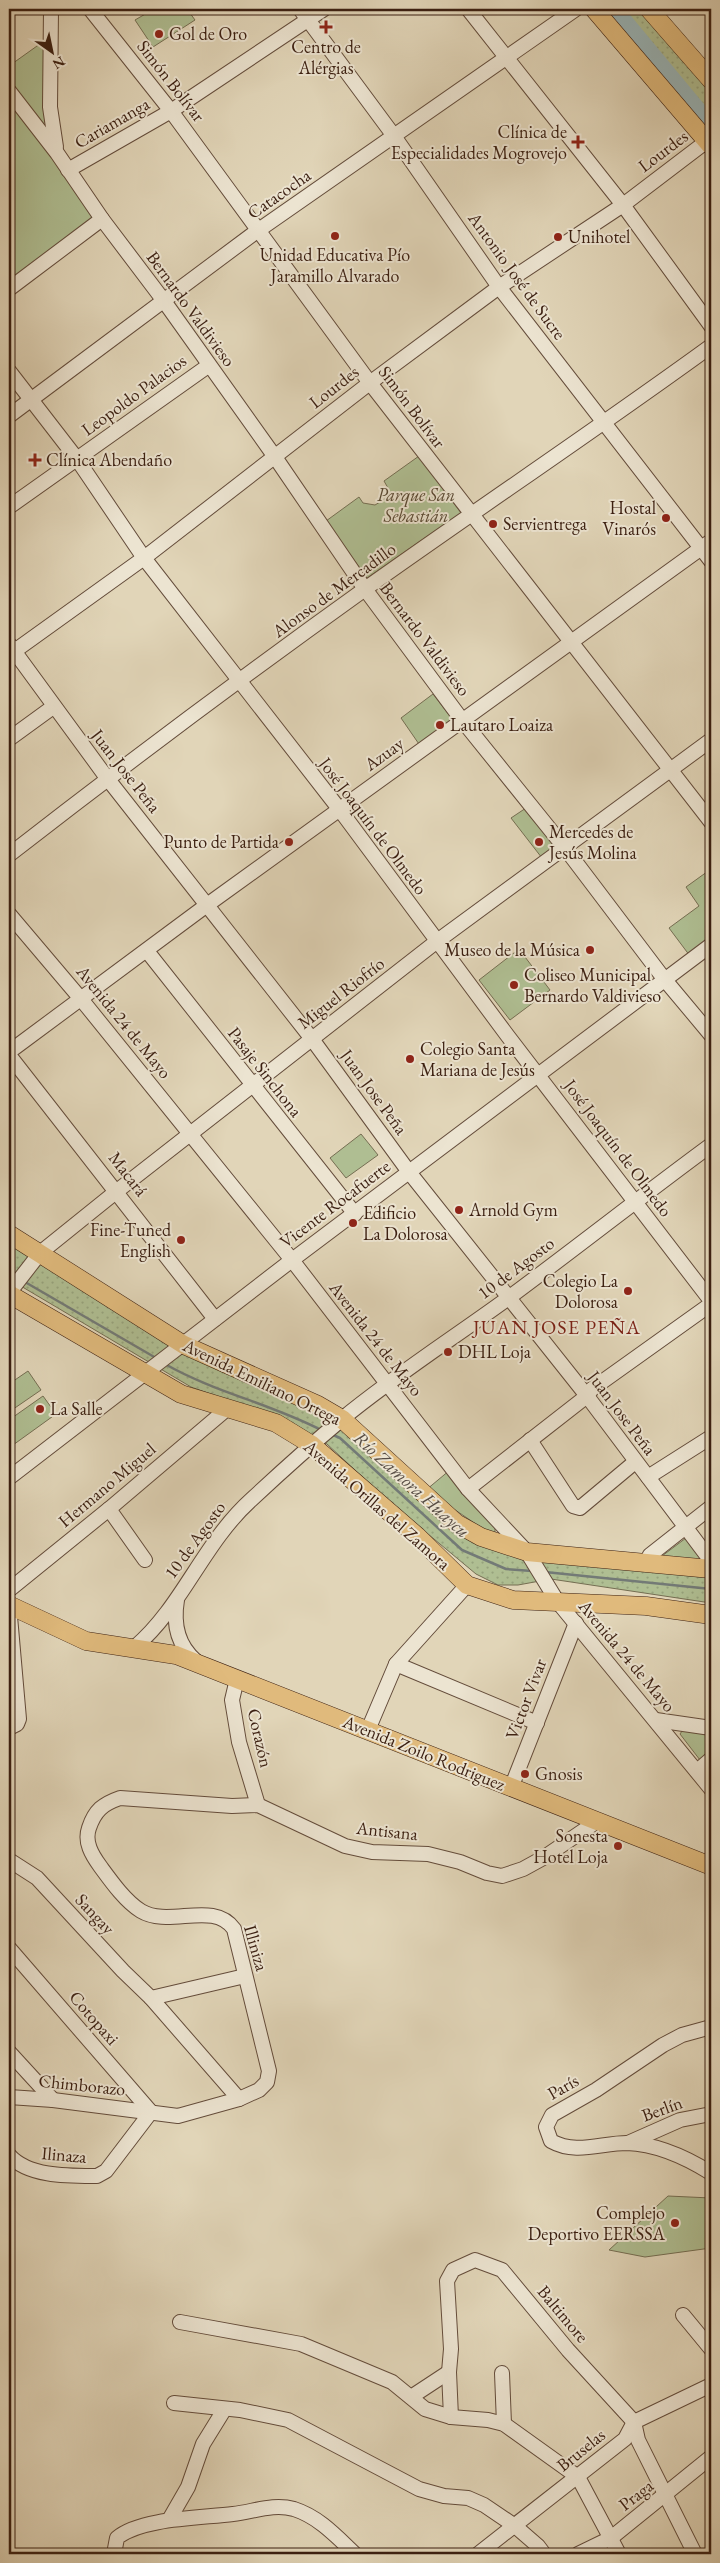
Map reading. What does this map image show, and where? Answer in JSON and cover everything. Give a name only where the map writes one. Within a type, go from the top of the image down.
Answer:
[{"type":"main road","points":[[594,9],[710,142]]},
{"type":"main road","points":[[649,9],[711,80]]},
{"type":"main road","name":"Avenida Emiliano Ortega","points":[[9,1234],[38,1255],[184,1344],[310,1402],[342,1419],[456,1523],[489,1541],[527,1552],[711,1569]]},
{"type":"main road","name":"Avenida Orillas del Zamora","points":[[10,1292],[181,1394],[276,1423],[312,1445],[417,1536],[467,1585],[513,1600],[646,1606],[711,1615]]},
{"type":"main road","name":"Avenida Zoilo Rodriguez","points":[[9,1605],[86,1641],[135,1647],[176,1655],[711,1866]]},
{"type":"street","points":[[51,9],[50,107],[51,128],[57,153]]},
{"type":"street","name":"Simón Bolívar","points":[[90,9],[171,111],[370,383],[711,822]]},
{"type":"street","name":"Cariamanga","points":[[68,170],[171,111],[303,14],[324,9]]},
{"type":"street","points":[[468,9],[623,205],[711,326]]},
{"type":"street","name":"Catacocha","points":[[9,416],[259,230],[576,9]]},
{"type":"street","name":"Antonio José de Sucre","points":[[303,14],[394,136],[499,287],[605,423],[706,545],[711,561]]},
{"type":"street","points":[[9,91],[57,153]]},
{"type":"street","name":"Lourdes","points":[[11,650],[144,558],[370,383],[499,287],[623,205],[710,142]]},
{"type":"street","name":"Bernardo Valdivieso","points":[[57,153],[102,219],[164,301],[208,366],[275,457],[364,589],[462,720],[564,848],[665,980],[711,1035]]},
{"type":"street","points":[[9,289],[102,219]]},
{"type":"street","name":"Alonso de Mercadillo","points":[[9,855],[107,778],[364,589],[605,423],[711,346]]},
{"type":"street","name":"Leopoldo Palacios","points":[[9,507],[208,366]]},
{"type":"street","name":"José Joaquín de Olmedo","points":[[9,370],[77,459],[144,558],[340,810],[436,942],[711,1302]]},
{"type":"street","name":"Azuay","points":[[9,1054],[207,905],[706,545]]},
{"type":"street","name":"Juan Jose Peña","points":[[11,650],[107,778],[312,1040],[409,1172],[587,1396],[634,1462],[648,1477],[711,1561]]},
{"type":"street","points":[[9,738],[53,707]]},
{"type":"street","name":"Miguel Riofrío","points":[[10,1292],[38,1255],[117,1191],[436,942],[711,740]]},
{"type":"street","name":"Avenida 24 de Mayo","points":[[9,914],[81,999],[292,1260],[468,1489],[527,1552],[557,1601],[711,1789]]},
{"type":"street","name":"Vicente Rocafuerte","points":[[9,1478],[292,1260],[711,945]]},
{"type":"street","name":"Pasaje Sinchona","points":[[147,951],[355,1214]]},
{"type":"street","name":"Macará","points":[[9,1054],[216,1319]]},
{"type":"street","name":"10 de Agosto","points":[[135,1647],[155,1627],[177,1599],[208,1548],[238,1512],[312,1445],[342,1419],[387,1385],[508,1298],[711,1145]]},
{"type":"street","points":[[468,1489],[587,1396],[592,1389],[711,1302]]},
{"type":"street","name":"Hermano Miguel","points":[[9,1590],[228,1408]]},
{"type":"street","points":[[648,1477],[711,1437]]},
{"type":"street","points":[[530,1440],[573,1506],[580,1508],[634,1462]]},
{"type":"street","points":[[646,1564],[650,1555],[711,1507]]},
{"type":"street","points":[[108,1509],[145,1560]]},
{"type":"street","points":[[368,1730],[396,1664],[467,1585]]},
{"type":"street","name":"10 de Agosto","points":[[177,1599],[174,1616],[179,1640],[186,1652],[199,1664]]},
{"type":"street","points":[[9,1605],[19,1719],[17,1724],[9,1728]]},
{"type":"street","name":"Victor Vivar","points":[[511,1788],[576,1623]]},
{"type":"street","points":[[396,1664],[537,1723]]},
{"type":"street","name":"Corazón","points":[[237,1679],[232,1700],[240,1742],[258,1805]]},
{"type":"street","points":[[656,1720],[711,1728]]},
{"type":"street","points":[[697,1771],[711,1759]]},
{"type":"street","name":"Antisana","points":[[105,1803],[120,1798],[232,1806],[258,1805],[345,1846],[372,1852],[428,1854],[502,1876],[523,1869],[596,1822]]},
{"type":"street","name":"Illiniza","points":[[105,1803],[93,1816],[88,1831],[90,1853],[128,1900],[142,1912],[164,1918],[216,1916],[228,1920],[234,1929],[269,2071],[267,2082],[259,2090],[239,2099],[178,2116],[151,2112]]},
{"type":"street","name":"Sangay","points":[[9,1860],[37,1878],[123,1971],[151,1998],[239,2099]]},
{"type":"street","name":"Cotopaxi","points":[[9,1948],[151,2112]]},
{"type":"street","points":[[151,1998],[245,1976]]},
{"type":"street","name":"París","points":[[711,2027],[682,2034],[596,2090],[552,2115],[547,2121],[547,2134],[551,2141],[566,2147],[583,2148],[628,2143],[682,2157],[711,2173]]},
{"type":"street","points":[[9,2052],[53,2100]]},
{"type":"street","name":"Chimborazo","points":[[9,2097],[53,2100],[151,2112]]},
{"type":"street","name":"Ilinaza","points":[[9,2155],[17,2165],[28,2170],[97,2176],[106,2171],[151,2112]]},
{"type":"street","name":"Berlín","points":[[628,2143],[680,2120],[711,2114]]},
{"type":"street","name":"Baltimore","points":[[451,2416],[449,2372],[451,2349],[447,2281],[453,2270],[475,2260],[502,2270],[568,2350],[634,2422],[638,2440],[695,2554]]},
{"type":"street","points":[[683,2315],[711,2349]]},
{"type":"street","points":[[180,2322],[300,2344],[392,2382],[425,2409],[451,2416],[488,2420],[504,2424],[578,2477],[619,2554]]},
{"type":"street","points":[[411,2397],[449,2372]]},
{"type":"street","points":[[502,2373],[504,2424]]},
{"type":"street","points":[[634,2422],[711,2385]]},
{"type":"street","points":[[174,2404],[240,2410],[288,2420],[419,2489],[444,2496],[468,2498],[484,2505],[515,2526],[538,2546],[544,2554]]},
{"type":"street","points":[[169,2520],[188,2487],[203,2444],[224,2410]]},
{"type":"street","name":"Bruselas","points":[[478,2554],[625,2439],[634,2422]]},
{"type":"street","name":"Praga","points":[[578,2554],[612,2538],[667,2495],[711,2457]]},
{"type":"street","points":[[114,2554],[117,2538],[123,2533],[169,2520],[234,2514],[266,2507],[292,2509],[321,2522],[355,2554]]},
{"type":"green space","name":"Gol de Oro","points":[[154,9],[187,9],[195,20],[153,47],[135,20]]},
{"type":"green space","points":[[594,9],[649,9],[711,80],[711,138]]},
{"type":"green space","points":[[51,36],[57,153],[102,219],[9,289],[9,66]]},
{"type":"green space","name":"Parque San Sebastián","points":[[419,456],[461,513],[367,578],[326,521],[359,497],[363,503],[375,505],[385,499],[388,488],[384,481]]},
{"type":"green space","points":[[433,694],[455,723],[421,747],[401,718]]},
{"type":"green space","points":[[526,808],[557,848],[542,858],[511,818]]},
{"type":"green space","points":[[711,869],[711,939],[690,956],[669,928],[699,906],[686,887]]},
{"type":"green space","name":"Coliseo Municipal Bernardo Valdivieso","points":[[519,949],[550,990],[510,1020],[479,980]]},
{"type":"green space","points":[[361,1134],[378,1155],[346,1178],[330,1158]]},
{"type":"green space","points":[[9,1241],[307,1404],[346,1429],[453,1532],[488,1548],[573,1563],[711,1578],[711,1603],[551,1579],[518,1585],[498,1585],[476,1574],[386,1499],[327,1444],[292,1423],[191,1387],[9,1279]]},
{"type":"green space","points":[[28,1371],[41,1390],[9,1412],[9,1384]]},
{"type":"green space","points":[[43,1396],[56,1414],[13,1445],[9,1438],[9,1420]]},
{"type":"green space","points":[[450,1470],[495,1527],[495,1534],[489,1533],[426,1490]]},
{"type":"green space","points":[[686,1538],[703,1560],[662,1556]]},
{"type":"green space","points":[[684,1728],[711,1732],[711,1751],[700,1760],[680,1734]]},
{"type":"green space","name":"Complejo Deportivo EERSSA","points":[[668,2196],[711,2198],[711,2248],[645,2257],[609,2250]]},
{"type":"waterway","points":[[615,9],[711,125]]},
{"type":"waterway","name":"Río Zamora Huaycu","points":[[9,1272],[16,1276]]},
{"type":"waterway","name":"Río Zamora Huaycu","points":[[25,1282],[156,1358]]},
{"type":"waterway","name":"Río Zamora Huaycu","points":[[165,1364],[184,1374],[321,1430]]},
{"type":"waterway","name":"Río Zamora Huaycu","points":[[331,1434],[340,1438],[462,1550],[506,1569],[532,1571]]},
{"type":"waterway","name":"Río Zamora Huaycu","points":[[545,1572],[711,1589]]},
{"type":"place","name":"Centro de Alérgias","points":[[326,27]]},
{"type":"place","name":"Gol de Oro","points":[[159,34]]},
{"type":"place","name":"Clínica de Especialidades Mogrovejo","points":[[578,142]]},
{"type":"place","name":"Unidad Educativa Pío Jaramillo Alvarado","points":[[335,236]]},
{"type":"place","name":"Unihotel","points":[[558,237]]},
{"type":"place","name":"Clínica Abendaño","points":[[35,460]]},
{"type":"place","name":"Hostal Vinarós","points":[[666,518]]},
{"type":"place","name":"Servientrega","points":[[493,524]]},
{"type":"place","name":"Lautaro Loaiza","points":[[440,725]]},
{"type":"place","name":"Punto de Partida","points":[[289,842]]},
{"type":"place","name":"Mercedes de Jesús Molina","points":[[539,842]]},
{"type":"place","name":"Museo de la Música","points":[[590,950]]},
{"type":"place","name":"Coliseo Municipal Bernardo Valdivieso","points":[[514,985]]},
{"type":"place","name":"Colegio Santa Mariana de Jesús","points":[[410,1059]]},
{"type":"place","name":"Arnold Gym","points":[[459,1210]]},
{"type":"place","name":"Edificio La Dolorosa","points":[[353,1223]]},
{"type":"place","name":"Fine-Tuned English","points":[[181,1240]]},
{"type":"place","name":"Colegio La Dolorosa","points":[[628,1291]]},
{"type":"place","name":"DHL Loja","points":[[448,1352]]},
{"type":"place","name":"La Salle","points":[[40,1409]]},
{"type":"place","name":"Gnosis","points":[[525,1774]]},
{"type":"place","name":"Sonesta Hotel Loja","points":[[618,1846]]},
{"type":"place","name":"Complejo Deportivo EERSSA","points":[[675,2223]]},
{"type":"district","name":"JUAN JOSE PEÑA","points":[[557,1327]]}]
